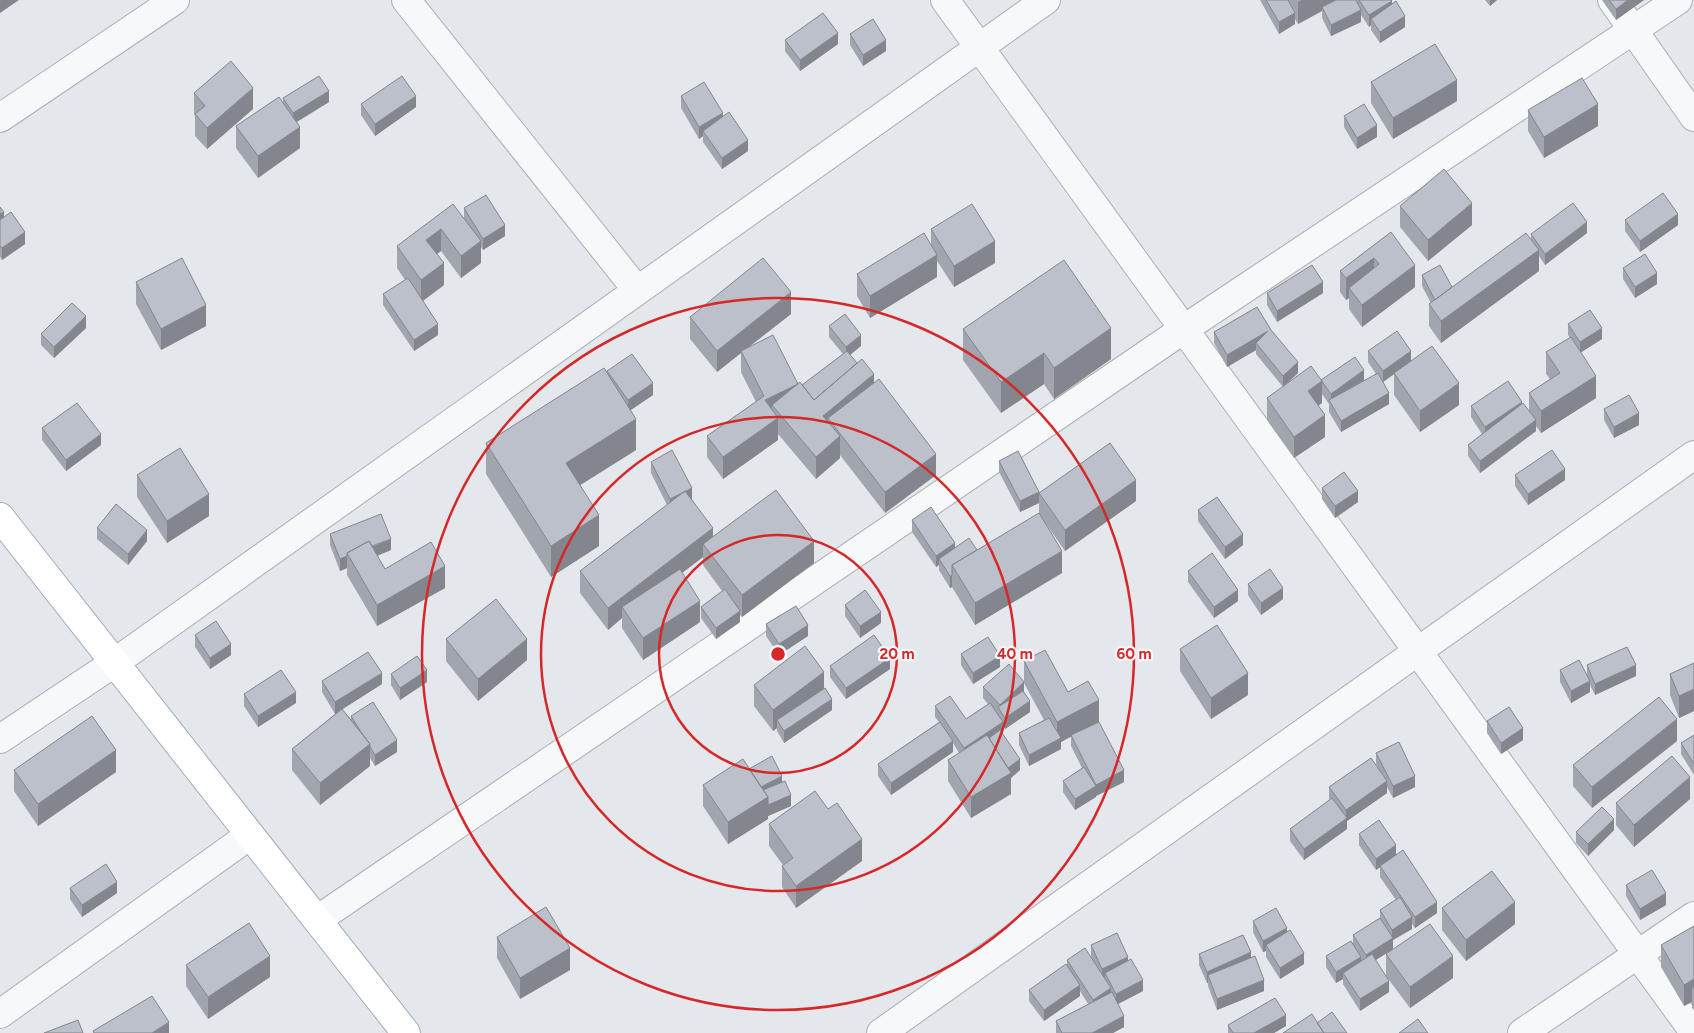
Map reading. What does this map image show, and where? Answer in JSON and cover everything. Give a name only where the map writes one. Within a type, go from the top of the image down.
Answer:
[{"type":"main road","points":[[0,517],[406,1033]]},
{"type":"street","points":[[0,118],[175,0]]},
{"type":"street","points":[[406,0],[637,290]]},
{"type":"street","points":[[945,0],[1694,1032]]},
{"type":"street","points":[[0,739],[114,663],[1046,0]]},
{"type":"street","points":[[1612,0],[1694,117]]},
{"type":"street","points":[[317,920],[1184,329],[1678,0]]},
{"type":"street","points":[[881,1033],[1694,455]]},
{"type":"street","points":[[0,1014],[250,835]]},
{"type":"street","points":[[1522,1033],[1694,916]]},
{"type":"building","points":[[1266,0],[1288,0],[1295,13],[1279,22]]},
{"type":"building","points":[[1336,0],[1356,0],[1361,10],[1331,25],[1322,7]]},
{"type":"building","points":[[1359,0],[1391,0],[1392,1],[1369,15]]},
{"type":"building","points":[[1609,0],[1628,0],[1616,9]]},
{"type":"building","points":[[1396,1],[1405,16],[1380,32],[1371,19]]},
{"type":"building","points":[[823,13],[838,33],[800,60],[785,40]]},
{"type":"building","points":[[873,19],[886,40],[863,55],[850,34]]},
{"type":"building","points":[[1435,44],[1457,80],[1393,118],[1371,82]]},
{"type":"building","points":[[231,61],[253,88],[207,128],[195,114],[205,106],[194,93]]},
{"type":"building","points":[[319,76],[329,91],[293,113],[283,98]]},
{"type":"building","points":[[402,76],[416,96],[375,124],[361,104]]},
{"type":"building","points":[[1582,78],[1598,104],[1544,137],[1528,110]]},
{"type":"building","points":[[704,82],[723,113],[699,127],[681,96]]},
{"type":"building","points":[[279,97],[300,127],[258,156],[236,126]]},
{"type":"building","points":[[1364,104],[1377,125],[1357,138],[1344,116]]},
{"type":"building","points":[[729,112],[748,140],[722,158],[703,131]]},
{"type":"building","points":[[1444,169],[1472,203],[1428,240],[1400,206]]},
{"type":"building","points":[[1663,193],[1678,214],[1640,241],[1625,220]]},
{"type":"building","points":[[486,195],[505,225],[483,239],[464,208]]},
{"type":"building","points":[[1573,203],[1587,222],[1545,254],[1531,234]]},
{"type":"building","points":[[453,204],[481,241],[461,256],[441,229],[426,240],[444,263],[421,280],[397,246]]},
{"type":"building","points":[[972,204],[995,241],[954,266],[931,229]]},
{"type":"building","points":[[11,212],[25,232],[2,248],[0,246],[0,220]]},
{"type":"building","points":[[1391,232],[1415,265],[1362,305],[1349,288],[1379,264],[1374,258],[1346,278],[1340,271]]},
{"type":"building","points":[[924,233],[937,255],[870,296],[857,274]]},
{"type":"building","points":[[1526,233],[1539,250],[1441,321],[1429,304]]},
{"type":"building","points":[[1645,254],[1657,273],[1635,287],[1623,268]]},
{"type":"building","points":[[182,258],[206,305],[161,329],[136,282]]},
{"type":"building","points":[[763,258],[791,292],[717,351],[690,317]]},
{"type":"building","points":[[1064,260],[1111,328],[1054,368],[1044,353],[1001,382],[963,329]]},
{"type":"building","points":[[1312,265],[1323,282],[1277,311],[1267,293]]},
{"type":"building","points":[[1440,265],[1452,287],[1435,300],[1422,275]]},
{"type":"building","points":[[408,278],[438,324],[414,340],[383,294]]},
{"type":"building","points":[[72,303],[86,316],[54,347],[41,334]]},
{"type":"building","points":[[1257,307],[1271,330],[1298,362],[1283,376],[1256,343],[1268,331],[1227,355],[1214,332]]},
{"type":"building","points":[[1590,310],[1602,328],[1580,342],[1568,324]]},
{"type":"building","points":[[845,314],[861,335],[846,347],[829,326]]},
{"type":"building","points":[[1397,331],[1411,351],[1383,371],[1368,351]]},
{"type":"building","points":[[773,335],[798,384],[765,400],[778,418],[723,457],[707,436],[764,396],[741,351]]},
{"type":"building","points":[[1571,337],[1596,376],[1541,411],[1529,393],[1560,373],[1546,352]]},
{"type":"building","points":[[1432,346],[1459,383],[1420,411],[1394,373]]},
{"type":"building","points":[[847,351],[857,363],[814,400],[802,385]]},
{"type":"building","points":[[632,354],[653,383],[628,400],[607,371]]},
{"type":"building","points":[[1355,357],[1364,370],[1331,394],[1321,380]]},
{"type":"building","points":[[862,359],[874,374],[823,416],[840,436],[816,457],[772,405],[800,382],[814,400]]},
{"type":"building","points":[[1311,366],[1322,381],[1308,391],[1325,415],[1294,437],[1267,398]]},
{"type":"building","points":[[604,368],[636,419],[566,463],[599,515],[551,546],[486,443]]},
{"type":"building","points":[[1378,373],[1389,393],[1341,421],[1329,400]]},
{"type":"building","points":[[879,379],[936,454],[885,492],[828,418]]},
{"type":"building","points":[[1508,381],[1522,402],[1485,427],[1471,406]]},
{"type":"building","points":[[1629,395],[1639,413],[1614,427],[1604,409]]},
{"type":"building","points":[[77,403],[101,434],[66,460],[42,428]]},
{"type":"building","points":[[1523,403],[1536,420],[1480,461],[1468,445]]},
{"type":"building","points":[[1110,443],[1136,480],[1065,530],[1039,493]]},
{"type":"building","points":[[180,448],[209,494],[167,521],[137,475]]},
{"type":"building","points":[[672,450],[692,488],[670,499],[651,462]]},
{"type":"building","points":[[1552,450],[1565,469],[1528,494],[1515,475]]},
{"type":"building","points":[[1018,451],[1039,492],[1020,501],[999,461]]},
{"type":"building","points":[[1344,472],[1358,491],[1335,506],[1322,488]]},
{"type":"building","points":[[776,490],[814,541],[742,595],[703,544]]},
{"type":"building","points":[[685,491],[713,528],[608,608],[580,571]]},
{"type":"building","points":[[1217,497],[1243,534],[1225,547],[1198,510]]},
{"type":"building","points":[[116,504],[147,530],[128,554],[97,528]]},
{"type":"building","points":[[931,507],[955,543],[936,556],[912,520]]},
{"type":"building","points":[[1039,513],[1062,551],[975,603],[952,565]]},
{"type":"building","points":[[381,514],[391,539],[372,546],[369,541],[340,559],[330,534]]},
{"type":"building","points":[[969,538],[977,550],[952,565],[952,576],[950,576],[939,559]]},
{"type":"building","points":[[369,541],[385,569],[431,542],[445,566],[377,605],[347,553]]},
{"type":"building","points":[[1212,553],[1238,590],[1214,607],[1188,571]]},
{"type":"building","points":[[680,569],[700,601],[643,638],[622,607]]},
{"type":"building","points":[[1270,569],[1283,588],[1261,603],[1248,584]]},
{"type":"building","points":[[725,589],[740,611],[716,628],[701,607]]},
{"type":"building","points":[[865,590],[881,612],[860,626],[845,605]]},
{"type":"building","points":[[496,599],[527,639],[478,679],[446,639]]},
{"type":"building","points":[[796,606],[808,625],[779,644],[766,624]]},
{"type":"building","points":[[216,621],[231,644],[210,658],[195,635]]},
{"type":"building","points":[[1217,625],[1248,673],[1211,698],[1180,649]]},
{"type":"building","points":[[874,635],[890,658],[846,688],[830,666]]},
{"type":"building","points":[[988,637],[1000,656],[973,673],[961,654]]},
{"type":"building","points":[[805,646],[824,672],[773,710],[754,685]]},
{"type":"building","points":[[1627,647],[1636,665],[1595,684],[1587,665]]},
{"type":"building","points":[[1045,650],[1068,692],[1088,681],[1099,700],[1057,722],[1024,661]]},
{"type":"building","points":[[368,652],[382,673],[335,702],[322,681]]},
{"type":"building","points":[[417,656],[427,670],[400,688],[391,674]]},
{"type":"building","points":[[1579,660],[1590,681],[1571,691],[1560,670]]},
{"type":"building","points":[[1694,663],[1694,689],[1679,696],[1670,674]]},
{"type":"building","points":[[1009,664],[1024,682],[1000,705],[983,687]]},
{"type":"building","points":[[281,670],[296,692],[258,716],[244,694]]},
{"type":"building","points":[[825,688],[832,699],[784,731],[777,720]]},
{"type":"building","points":[[1023,691],[1030,701],[1005,718],[998,707]]},
{"type":"building","points":[[950,696],[966,719],[990,703],[1003,722],[964,748],[935,706]]},
{"type":"building","points":[[1659,697],[1677,719],[1592,787],[1573,765]]},
{"type":"building","points":[[373,702],[397,740],[375,755],[370,744],[351,716]]},
{"type":"building","points":[[1509,707],[1523,728],[1501,743],[1487,721]]},
{"type":"building","points":[[342,709],[370,744],[320,783],[292,749]]},
{"type":"building","points":[[92,716],[116,750],[38,804],[14,770]]},
{"type":"building","points":[[1049,718],[1061,738],[1029,755],[1019,733]]},
{"type":"building","points":[[940,722],[953,741],[891,783],[878,764]]},
{"type":"building","points":[[1099,722],[1124,770],[1096,785],[1071,735]]},
{"type":"building","points":[[1000,730],[1020,759],[1008,768],[989,738]]},
{"type":"building","points":[[987,735],[1011,773],[971,797],[948,760]]},
{"type":"building","points":[[1694,735],[1694,764],[1681,743]]},
{"type":"building","points":[[1399,742],[1415,776],[1393,786],[1376,753]]},
{"type":"building","points":[[772,756],[782,776],[761,787],[749,769]]},
{"type":"building","points":[[1672,756],[1690,777],[1634,825],[1616,803]]},
{"type":"building","points":[[1371,758],[1387,781],[1346,810],[1329,787]]},
{"type":"building","points":[[743,759],[768,797],[728,822],[703,785]]},
{"type":"building","points":[[1084,767],[1096,786],[1075,799],[1063,781]]},
{"type":"building","points":[[785,781],[791,795],[768,805],[768,797],[763,790]]},
{"type":"building","points":[[815,791],[828,809],[837,803],[862,839],[796,886],[782,866],[793,858],[769,824]]},
{"type":"building","points":[[1332,798],[1347,818],[1304,849],[1290,829]]},
{"type":"building","points":[[1602,807],[1614,819],[1588,844],[1576,832]]},
{"type":"building","points":[[1379,820],[1396,845],[1376,859],[1359,834]]},
{"type":"building","points":[[1403,850],[1437,902],[1415,917],[1380,866]]},
{"type":"building","points":[[106,864],[117,882],[82,905],[70,888]]},
{"type":"building","points":[[1652,870],[1666,893],[1640,909],[1626,885]]},
{"type":"building","points":[[1492,871],[1515,902],[1466,940],[1442,908]]},
{"type":"building","points":[[1400,897],[1412,917],[1392,930],[1380,910]]},
{"type":"building","points":[[546,907],[570,948],[520,978],[497,937]]},
{"type":"building","points":[[1276,908],[1287,928],[1263,941],[1253,921]]},
{"type":"building","points":[[1380,918],[1393,938],[1366,955],[1353,935]]},
{"type":"building","points":[[249,923],[270,956],[208,997],[186,965]]},
{"type":"building","points":[[1430,924],[1453,956],[1410,987],[1386,954]]},
{"type":"building","points":[[1694,926],[1694,979],[1684,985],[1661,945]]},
{"type":"building","points":[[1290,930],[1304,953],[1280,968],[1266,945]]},
{"type":"building","points":[[1117,933],[1128,957],[1102,969],[1091,945]]},
{"type":"building","points":[[1243,935],[1251,952],[1207,972],[1199,954]]},
{"type":"building","points":[[1351,941],[1361,957],[1336,972],[1326,956]]},
{"type":"building","points":[[1085,948],[1111,988],[1093,1000],[1067,960]]},
{"type":"building","points":[[1372,954],[1389,981],[1360,999],[1343,973]]},
{"type":"building","points":[[1255,956],[1264,980],[1217,999],[1208,975]]},
{"type":"building","points":[[1131,959],[1143,980],[1116,994],[1105,973]]},
{"type":"building","points":[[1066,964],[1080,985],[1044,1010],[1029,990]]},
{"type":"building","points":[[1112,992],[1124,1016],[1092,1033],[1062,1033],[1056,1021]]},
{"type":"building","points":[[152,996],[169,1022],[152,1033],[94,1033],[93,1031]]},
{"type":"building","points":[[1275,998],[1286,1015],[1254,1033],[1233,1033],[1228,1025]]},
{"type":"building","points":[[1332,1012],[1347,1033],[1324,1033],[1317,1023]]},
{"type":"building","points":[[1312,1014],[1324,1033],[1283,1033]]},
{"type":"building","points":[[1418,1019],[1428,1033],[1399,1033]]},
{"type":"building","points":[[78,1020],[83,1033],[44,1033]]}]
